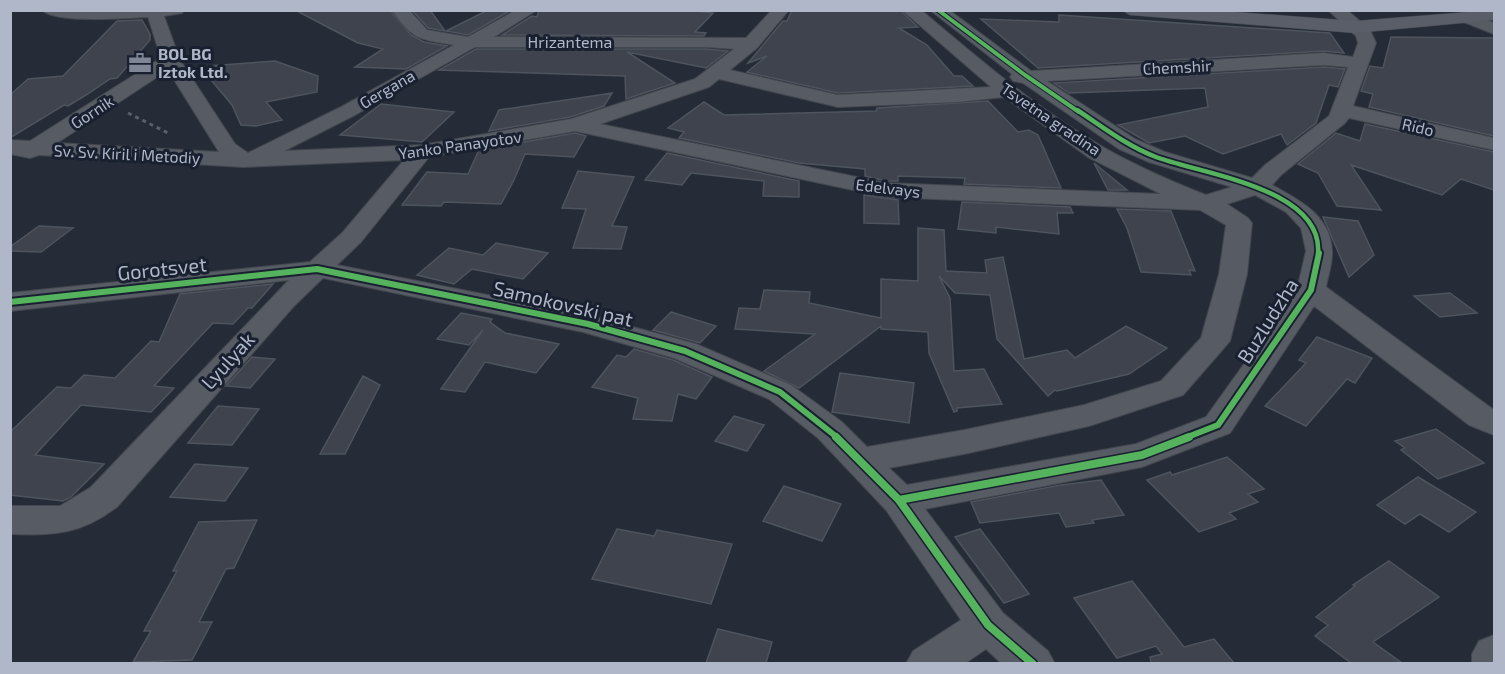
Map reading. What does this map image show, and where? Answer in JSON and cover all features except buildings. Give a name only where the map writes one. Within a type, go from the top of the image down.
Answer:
[{"type":"street","points":[[50,10],[93,15],[176,10]]},
{"type":"street","name":"Hrizantema","points":[[400,10],[422,34],[469,42],[751,44]]},
{"type":"street","name":"Gergana","points":[[243,160],[272,151],[298,138],[529,10]]},
{"type":"street","name":"Yanko Panayotov","points":[[243,160],[422,153],[576,125],[702,83],[751,44],[781,10]]},
{"type":"street","name":"Tsvetna gradina","points":[[910,10],[1097,152],[1165,187],[1207,203]]},
{"type":"street","name":"Buzludzha","points":[[899,500],[1142,455],[1218,426],[1311,290],[1319,251],[1313,225],[1295,207],[1257,187],[1157,157],[1127,144],[1009,83],[938,10]]},
{"type":"street","points":[[1130,10],[1355,27],[1494,15]]},
{"type":"street","points":[[1207,203],[1257,187],[1273,170],[1338,119],[1367,43],[1364,34],[1336,10]]},
{"type":"street","points":[[154,12],[171,60],[227,148],[243,160]]},
{"type":"street","points":[[1467,17],[1494,29]]},
{"type":"street","name":"Chemshir","points":[[717,73],[838,101],[958,96],[1009,83],[1324,59],[1358,63]]},
{"type":"street","name":"Gornik","points":[[10,161],[36,148],[171,60]]},
{"type":"street","name":"Rido","points":[[1342,110],[1494,144]]},
{"type":"street","name":"Edelvays","points":[[576,125],[886,190],[1207,203]]},
{"type":"street","name":"Sv. Sv. Kiril i Metodiy","points":[[10,147],[243,160]]},
{"type":"street","name":"Lyulyak","points":[[10,520],[44,522],[69,520],[84,513],[104,497],[284,300],[352,237],[422,153]]},
{"type":"street","name":"Buzludzha","points":[[862,460],[964,442],[1089,415],[1172,388],[1215,340],[1233,274],[1239,222],[1227,212],[1207,203]]},
{"type":"street","name":"Gorotsvet","points":[[10,302],[317,269]]},
{"type":"street","name":"Samokovski pat","points":[[317,269],[588,324],[685,351],[780,392],[830,430],[862,460],[899,500],[988,625],[1033,663]]},
{"type":"street","points":[[1311,290],[1369,336],[1494,424]]},
{"type":"street","points":[[928,663],[988,625]]},
{"type":"street","points":[[1494,654],[1494,663]]},
{"type":"path","points":[[106,102],[220,159]]},
{"type":"cycle path","points":[[899,500],[1142,455],[1218,425],[1311,290],[1319,251],[1313,226],[1295,207],[1257,187],[1157,157],[1127,144],[1025,75],[938,10]]},
{"type":"cycle path","points":[[10,302],[317,269],[588,324],[685,351],[780,392],[830,430],[899,500],[988,625],[1033,664]]},
{"type":"place","name":"BOL BG Iztok Ltd.","points":[[140,63]]}]
